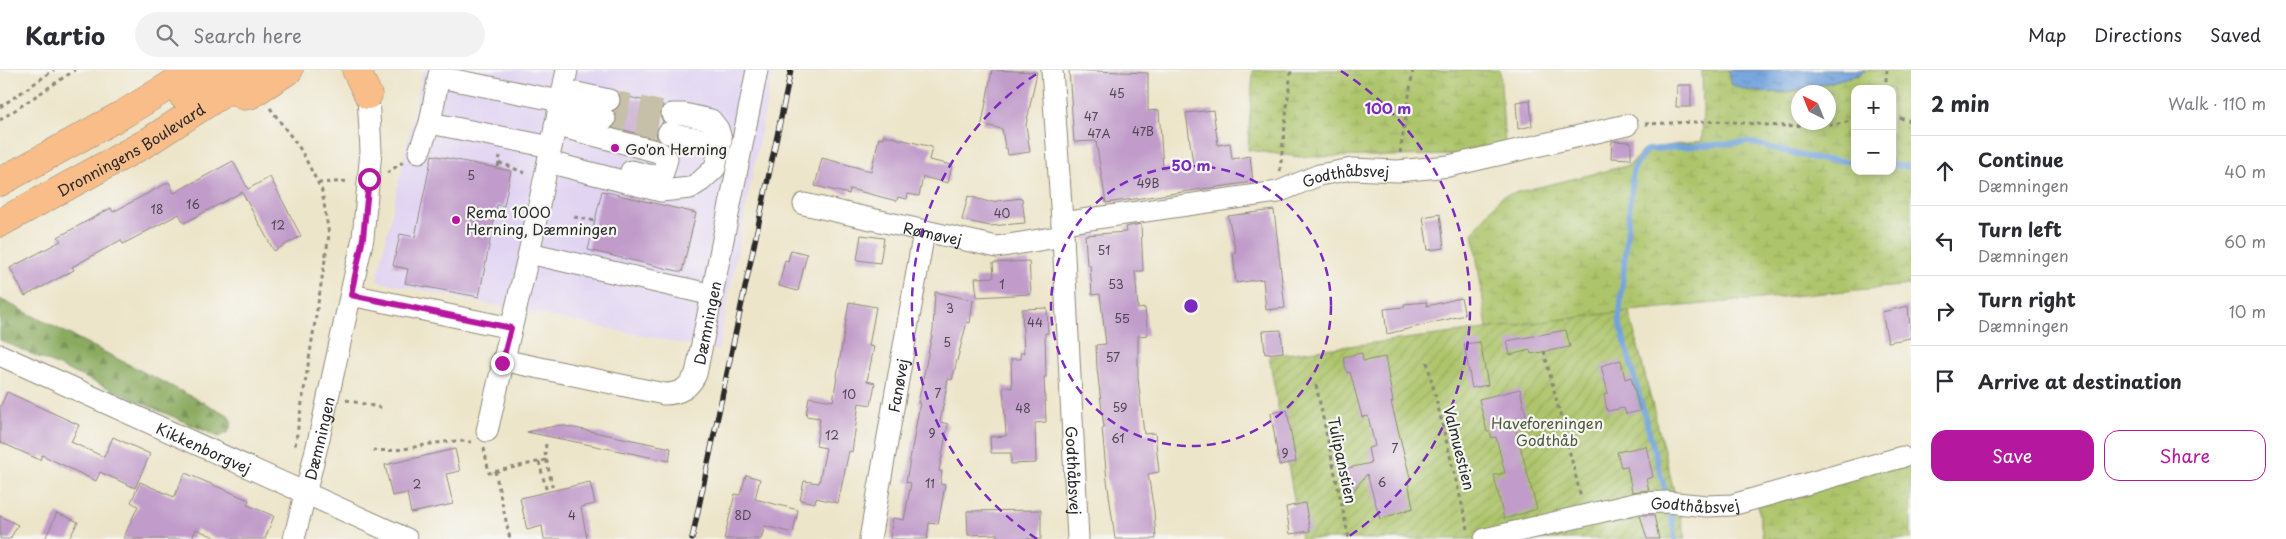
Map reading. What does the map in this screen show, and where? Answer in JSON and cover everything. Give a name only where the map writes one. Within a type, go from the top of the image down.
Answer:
[{"type":"main road","points":[[0,182],[40,162],[125,114],[195,70]]},
{"type":"main road","points":[[40,162],[111,138],[170,105],[224,70]]},
{"type":"main road","name":"Dronningens Boulevard","points":[[0,223],[146,143],[259,70]]},
{"type":"main road","points":[[220,96],[250,95],[289,70]]},
{"type":"main road","points":[[356,70],[369,82]]},
{"type":"street","name":"Dæmningen","points":[[502,362],[644,391],[674,394],[692,383],[696,374],[713,295],[757,70]]},
{"type":"street","name":"Godthåbsvej","points":[[1052,70],[1063,230],[1078,539]]},
{"type":"street","points":[[420,152],[430,123],[440,73],[607,110]]},
{"type":"street","name":"Dæmningen","points":[[294,539],[363,238],[361,180],[371,151],[369,82]]},
{"type":"street","points":[[481,439],[529,253],[561,99]]},
{"type":"street","points":[[549,159],[652,176],[663,173],[667,159],[659,152],[561,99]]},
{"type":"street","points":[[430,123],[661,191],[677,191],[690,188],[701,182],[715,168],[721,140],[718,129],[711,120],[684,114],[670,123]]},
{"type":"street","name":"Godthåbsvej","points":[[1063,230],[1278,192],[1319,175],[1352,169],[1398,171],[1448,166],[1627,125]]},
{"type":"street","name":"Rømøvej","points":[[804,204],[997,247],[1063,230]]},
{"type":"street","name":"Fanøvej","points":[[870,539],[924,232]]},
{"type":"street","points":[[529,253],[713,295]]},
{"type":"street","points":[[351,295],[511,328]]},
{"type":"street","name":"Kikkenborgvej","points":[[0,355],[407,539]]},
{"type":"street","name":"Godthåbsvej","points":[[1476,534],[1586,516],[1638,503],[1666,502],[1707,506],[1732,505],[1902,457]]},
{"type":"path","points":[[0,107],[54,70]]},
{"type":"path","points":[[0,120],[75,70]]},
{"type":"path","points":[[1278,192],[1291,70]]},
{"type":"path","points":[[1398,171],[1401,136],[1413,70]]},
{"type":"path","points":[[1885,85],[1887,70]]},
{"type":"path","points":[[265,102],[301,150],[318,182],[322,191],[329,234],[294,449]]},
{"type":"path","points":[[1896,117],[1911,121]]},
{"type":"path","points":[[1627,125],[1721,120],[1780,126],[1838,124],[1851,121]]},
{"type":"path","points":[[318,182],[361,180],[388,172],[420,152]]},
{"type":"path","points":[[499,162],[510,164],[516,170],[549,159]]},
{"type":"path","points":[[574,217],[595,221]]},
{"type":"path","points":[[1544,351],[1586,516]]},
{"type":"path","name":"Valmuestien","points":[[1427,362],[1476,534]]},
{"type":"path","name":"Tulipanstien","points":[[1316,385],[1349,539]]},
{"type":"path","points":[[328,396],[382,408]]},
{"type":"path","points":[[373,450],[386,452],[454,440],[481,439],[489,473],[546,460]]},
{"type":"path","points":[[546,444],[546,460],[553,490]]},
{"type":"path","points":[[539,462],[546,492]]},
{"type":"path","points":[[495,471],[510,539]]},
{"type":"shaded area","points":[[423,70],[773,70],[718,351],[377,281]]},
{"type":"green space","points":[[1253,70],[1500,70],[1505,146],[1462,155],[1299,157],[1248,150]]},
{"type":"green space","points":[[1702,70],[1729,70],[1731,84],[1786,93],[1791,92],[1791,130],[1836,130],[1836,85],[1817,85],[1860,74],[1865,70],[1911,70],[1911,285],[1629,311],[1488,335],[1473,232],[1502,196],[1630,165],[1644,149],[1702,141]]},
{"type":"green space","points":[[0,299],[228,415],[232,423],[228,432],[219,437],[0,340]]},
{"type":"green space","name":"Haveforeningen Godthåb","points":[[1629,311],[1686,539],[1301,539],[1269,356]]},
{"type":"green space","points":[[1911,458],[1911,539],[1763,539],[1758,505]]},
{"type":"water","points":[[1729,70],[1865,70],[1860,74],[1819,85],[1791,85],[1791,90],[1778,92],[1746,90],[1731,84]]},
{"type":"building","points":[[992,70],[1037,72],[1026,125],[1030,152],[1008,155],[1002,129],[982,124]]},
{"type":"building","points":[[1069,70],[1148,73],[1148,111],[1159,110],[1163,168],[1193,164],[1186,113],[1213,110],[1218,145],[1230,143],[1232,159],[1250,156],[1253,182],[1106,203],[1096,141],[1074,142]]},
{"type":"building","points":[[1677,85],[1691,85],[1691,107],[1676,107]]},
{"type":"building","points":[[620,95],[663,105],[660,114],[663,122],[656,130],[657,139],[614,127],[617,121],[614,111],[621,103]]},
{"type":"building","points":[[1530,100],[1532,126],[1518,129],[1516,102]]},
{"type":"building","points":[[883,135],[932,147],[929,160],[952,165],[948,183],[923,177],[919,196],[908,194],[907,199],[898,197],[897,201],[850,189],[849,194],[815,186],[822,158],[871,171],[879,138],[883,139]]},
{"type":"building","points":[[1612,141],[1631,142],[1631,159],[1611,158]]},
{"type":"building","name":"Rema 1000 Herning, Dæmningen","points":[[432,155],[511,171],[504,206],[497,205],[479,297],[405,283],[408,269],[393,266],[400,234],[415,237]]},
{"type":"building","points":[[233,161],[248,189],[270,177],[301,236],[274,251],[242,192],[184,223],[179,214],[123,244],[121,240],[72,267],[74,270],[25,296],[10,268],[61,241],[58,237],[111,208],[113,212],[169,182],[174,193]]},
{"type":"building","points":[[602,191],[696,213],[682,272],[588,250]]},
{"type":"building","points":[[968,196],[989,202],[1022,198],[1025,223],[990,226],[962,220]]},
{"type":"building","points":[[1274,210],[1285,308],[1266,310],[1263,279],[1236,283],[1233,253],[1236,252],[1228,216]]},
{"type":"building","points":[[1440,214],[1444,248],[1428,250],[1423,217]]},
{"type":"building","points":[[1141,224],[1143,271],[1135,271],[1138,309],[1145,308],[1148,335],[1138,336],[1138,378],[1144,434],[1155,433],[1159,472],[1148,474],[1156,539],[1115,539],[1107,480],[1102,428],[1104,428],[1097,368],[1096,345],[1106,344],[1100,294],[1092,295],[1085,235],[1126,232],[1125,227]]},
{"type":"building","points":[[861,235],[884,238],[880,263],[857,260]]},
{"type":"building","points":[[791,250],[807,254],[798,291],[779,286],[785,260],[788,261]]},
{"type":"building","points":[[1029,261],[1031,294],[977,297],[975,278],[994,277],[993,263]]},
{"type":"building","points":[[935,292],[973,300],[970,323],[967,322],[952,380],[948,379],[940,422],[948,424],[939,471],[942,472],[940,484],[945,485],[938,524],[929,523],[927,539],[890,539],[893,518],[904,520],[911,483],[906,482],[920,403],[918,403],[933,330]]},
{"type":"building","points":[[1461,298],[1465,315],[1387,334],[1384,309],[1404,307],[1404,304],[1427,302],[1427,306]]},
{"type":"building","points":[[849,302],[876,307],[869,346],[874,347],[867,381],[875,383],[871,405],[859,403],[852,452],[849,451],[838,503],[816,498],[815,503],[800,500],[804,481],[819,483],[826,448],[816,446],[820,418],[806,416],[809,397],[833,401]]},
{"type":"building","points":[[1908,306],[1911,338],[1888,342],[1882,312]]},
{"type":"building","points":[[1047,308],[1048,333],[1045,333],[1046,377],[1044,377],[1046,422],[1035,423],[1036,463],[1011,464],[1011,453],[991,453],[990,437],[1006,436],[1003,386],[1012,388],[1011,359],[1021,359],[1020,353],[1024,353],[1022,309]]},
{"type":"building","points":[[1281,330],[1283,352],[1265,354],[1263,331]]},
{"type":"building","points":[[1566,330],[1570,347],[1531,354],[1530,350],[1510,355],[1507,341]]},
{"type":"building","points":[[1480,342],[1488,385],[1472,388],[1464,344]]},
{"type":"building","points":[[1362,353],[1363,361],[1385,357],[1393,402],[1391,402],[1411,481],[1408,481],[1413,508],[1380,519],[1367,474],[1349,496],[1344,469],[1371,463],[1368,448],[1375,446],[1368,416],[1362,417],[1350,372],[1347,373],[1343,357]]},
{"type":"building","points":[[1621,360],[1625,379],[1631,377],[1640,411],[1626,414],[1624,408],[1607,411],[1604,394],[1608,393],[1601,366]]},
{"type":"building","points":[[1520,389],[1528,424],[1515,427],[1537,509],[1504,519],[1494,475],[1505,473],[1496,437],[1492,438],[1490,432],[1487,432],[1479,399]]},
{"type":"building","points":[[7,392],[79,425],[71,442],[104,457],[113,437],[150,454],[135,488],[100,472],[96,481],[42,455],[40,460],[0,442],[0,407]]},
{"type":"building","points":[[1287,410],[1296,462],[1279,465],[1271,413]]},
{"type":"building","points":[[560,425],[671,448],[669,461],[527,432]]},
{"type":"building","points":[[1646,446],[1653,477],[1646,479],[1649,490],[1632,492],[1627,466],[1621,467],[1617,452]]},
{"type":"building","points":[[455,449],[460,471],[446,474],[453,504],[411,513],[407,493],[392,496],[385,465]]},
{"type":"building","points":[[185,473],[249,500],[247,505],[274,516],[265,539],[219,539],[196,529],[192,539],[123,539],[138,506],[131,502],[140,482],[174,497]]},
{"type":"building","points":[[746,475],[760,479],[755,499],[798,510],[793,533],[765,526],[761,539],[724,539],[735,494],[740,495]]},
{"type":"building","points":[[590,482],[595,504],[581,507],[587,539],[544,539],[542,526],[527,530],[520,498]]},
{"type":"building","points":[[1305,503],[1310,531],[1290,534],[1286,507]]},
{"type":"building","points":[[1041,510],[1041,539],[997,539],[997,534],[968,535],[967,511]]},
{"type":"building","points":[[57,513],[78,522],[69,539],[45,539]]},
{"type":"building","points":[[1640,515],[1654,515],[1659,539],[1647,539]]},
{"type":"building","points":[[0,516],[18,525],[10,539],[0,539]]},
{"type":"waterway","points":[[1666,494],[1619,321],[1633,170],[1646,150],[1749,142],[1816,159],[1851,162]]},
{"type":"waterway","points":[[1896,165],[1911,167]]},
{"type":"waterway","points":[[1670,509],[1675,539]]},
{"type":"tunnel","points":[[609,100],[672,114]]},
{"type":"tunnel","points":[[605,119],[668,133]]},
{"type":"railway","points":[[692,539],[791,70]]},
{"type":"place","name":"Go'on Herning","points":[[615,148]]},
{"type":"place","name":"Rema 1000 Herning, Dæmningen","points":[[456,220]]},
{"type":"route","points":[[369,179],[363,238],[351,295],[511,328],[502,363]]}]
